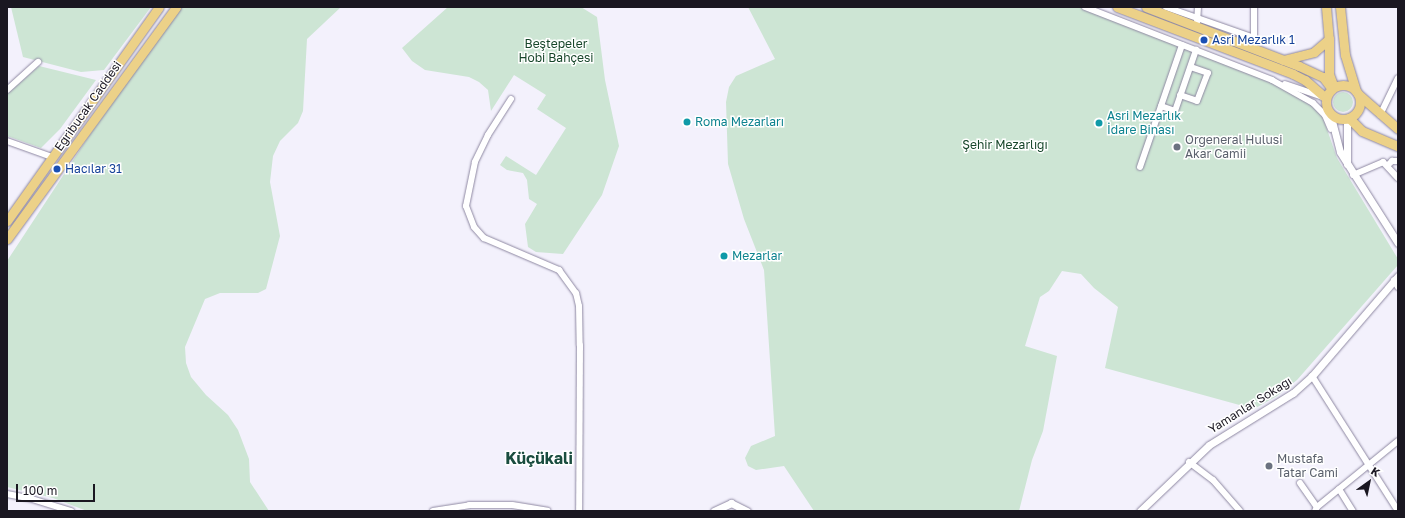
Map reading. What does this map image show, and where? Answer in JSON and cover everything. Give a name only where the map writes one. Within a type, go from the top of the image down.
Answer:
[{"type":"main road","name":"Eğribucak Caddesi","points":[[7,219],[159,7]]},
{"type":"main road","name":"Eğribucak Caddesi","points":[[7,239],[176,7]]},
{"type":"main road","points":[[1117,7],[1293,74],[1305,80],[1326,99],[1330,113],[1338,118],[1348,118],[1359,109],[1357,93],[1345,55],[1340,7]]},
{"type":"main road","points":[[1146,7],[1197,23],[1254,49],[1320,76],[1333,88]]},
{"type":"main road","points":[[1326,7],[1330,39],[1329,74],[1333,88]]},
{"type":"main road","points":[[1283,60],[1314,52],[1330,39]]},
{"type":"main road","points":[[1326,99],[1333,88],[1344,85],[1357,93],[1380,115],[1398,128]]},
{"type":"main road","points":[[1348,118],[1362,131],[1398,146]]},
{"type":"street","points":[[1085,7],[1272,80],[1326,99]]},
{"type":"street","points":[[1166,7],[1197,23],[1254,38]]},
{"type":"street","points":[[1197,23],[1198,7]]},
{"type":"street","points":[[1254,7],[1254,49]]},
{"type":"street","points":[[1140,166],[1182,45]]},
{"type":"street","points":[[1161,106],[1175,111],[1196,50]]},
{"type":"street","points":[[7,90],[38,62]]},
{"type":"street","points":[[1180,95],[1197,101],[1208,72],[1191,66]]},
{"type":"street","points":[[1380,115],[1398,78]]},
{"type":"street","points":[[1272,80],[1313,103],[1325,115],[1334,132]]},
{"type":"street","points":[[511,99],[488,135],[475,162],[466,206],[474,227],[484,238],[497,246],[542,261],[559,270],[576,293],[579,306],[580,329],[579,511]]},
{"type":"street","points":[[1330,113],[1340,152],[1347,166],[1398,243]]},
{"type":"street","points":[[1347,166],[1348,118]]},
{"type":"street","points":[[7,141],[52,157]]},
{"type":"street","points":[[1388,165],[1392,161],[1398,162]]},
{"type":"street","points":[[1353,175],[1380,162],[1388,165],[1398,178]]},
{"type":"street","name":"Yamanlar Sokağı","points":[[1140,511],[1189,462],[1209,445],[1293,393],[1312,376],[1397,281]]},
{"type":"street","points":[[1312,376],[1398,511]]},
{"type":"street","points":[[1300,483],[1316,509],[1368,464],[1398,441]]},
{"type":"street","points":[[1189,462],[1213,480],[1240,511]]},
{"type":"street","points":[[1339,490],[1353,511]]},
{"type":"street","points":[[7,494],[32,498],[71,511]]},
{"type":"street","points":[[714,511],[731,503],[748,511]]},
{"type":"street","points":[[433,511],[469,505],[512,505],[548,511]]},
{"type":"green space","points":[[11,7],[151,7],[104,70],[81,72],[23,57]]},
{"type":"green space","points":[[181,7],[341,7],[307,39],[303,111],[298,123],[280,141],[273,156],[270,182],[280,236],[266,289],[258,293],[220,293],[205,299],[185,347],[186,363],[191,377],[206,395],[228,415],[238,430],[249,459],[250,482],[269,511],[87,511],[53,498],[7,487],[7,261],[89,136]]},
{"type":"green space","name":"Beştepeler Hobi Bahçesi","points":[[448,7],[581,7],[597,17],[605,80],[619,146],[602,195],[563,254],[536,252],[528,247],[525,224],[537,204],[529,199],[527,180],[523,173],[507,170],[500,165],[506,156],[536,175],[566,128],[537,109],[546,95],[514,75],[491,111],[488,90],[479,82],[469,77],[425,70],[412,61],[402,48]]},
{"type":"green space","name":"Şehir Mezarlığı","points":[[748,7],[1083,7],[1298,93],[1321,112],[1337,158],[1398,259],[1398,265],[1297,380],[1277,396],[1254,409],[1105,368],[1118,307],[1094,288],[1081,274],[1062,271],[1049,291],[1040,297],[1025,346],[1057,356],[1043,431],[1032,460],[1019,511],[814,511],[784,466],[756,470],[748,466],[745,458],[751,446],[775,436],[764,270],[744,219],[728,164],[726,102],[729,87],[736,76],[775,59]]},
{"type":"green space","points":[[39,66],[96,80],[60,129],[41,148],[7,136],[7,94]]},
{"type":"green space","points":[[1343,92],[1350,95],[1353,102],[1350,109],[1343,112],[1336,109],[1333,102],[1336,95]]},
{"type":"place","name":"Asri Mezarlık 1","points":[[1204,40]]},
{"type":"place","name":"Roma Mezarları","points":[[687,122]]},
{"type":"place","name":"Asri Mezarlık İdare Binası","points":[[1099,123]]},
{"type":"place","name":"Orgeneral Hulusi Akar Camii","points":[[1177,147]]},
{"type":"place","name":"Hacılar 31","points":[[57,169]]},
{"type":"place","name":"Mezarlar","points":[[724,256]]},
{"type":"place","name":"Mustafa Tatar Cami","points":[[1269,466]]},
{"type":"district","name":"Küçükali","points":[[539,458]]}]
